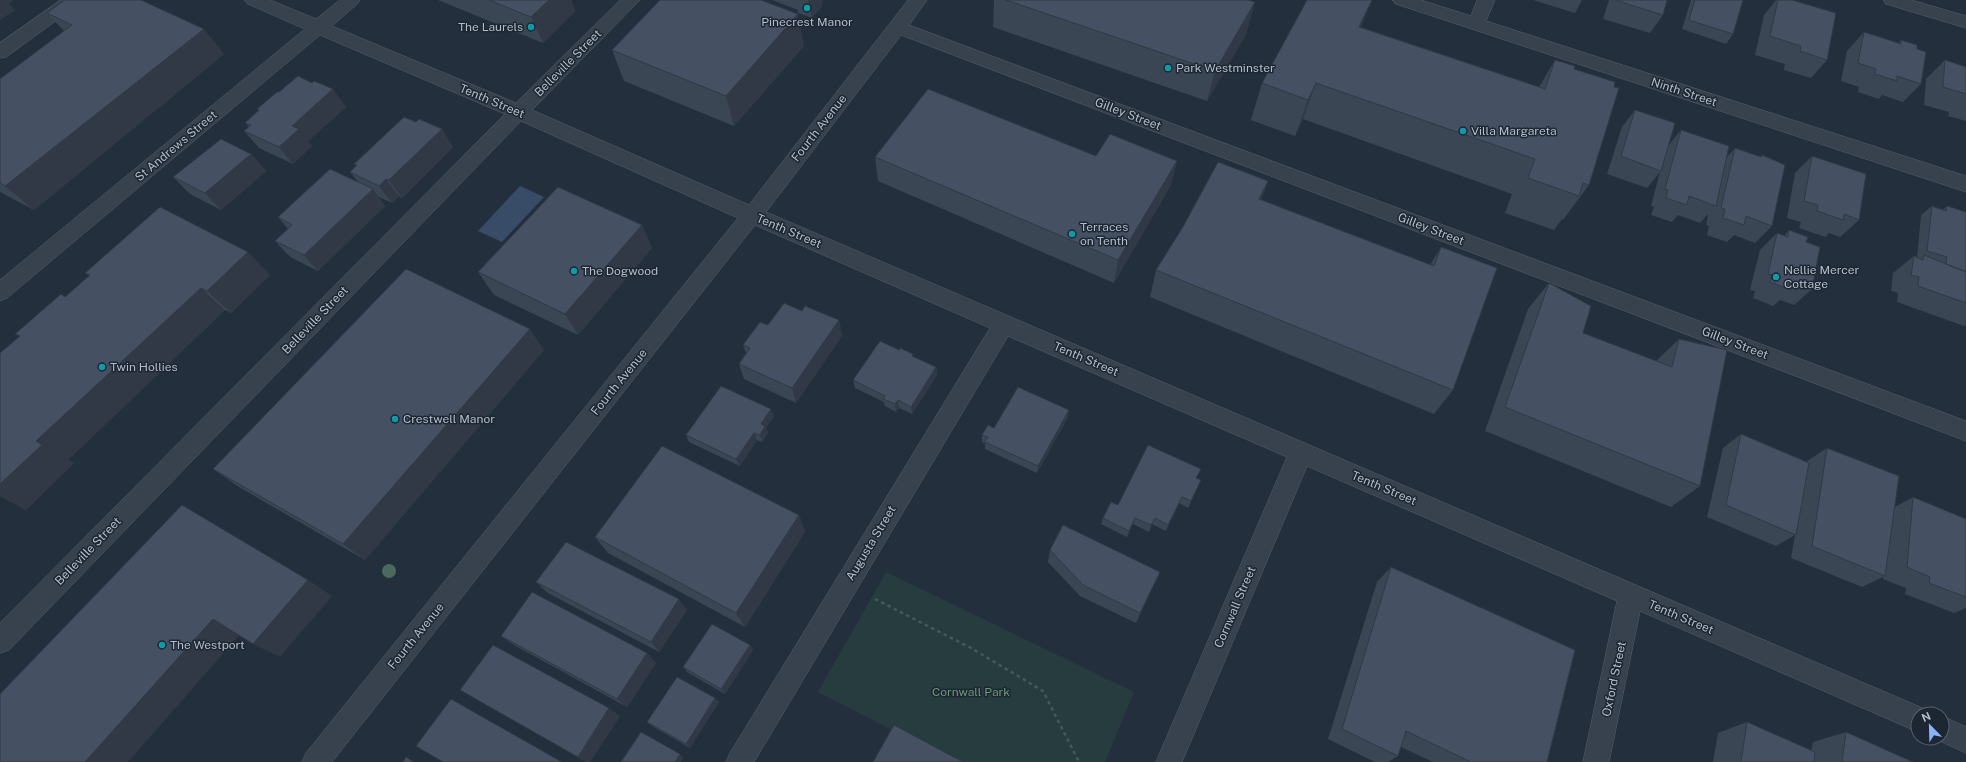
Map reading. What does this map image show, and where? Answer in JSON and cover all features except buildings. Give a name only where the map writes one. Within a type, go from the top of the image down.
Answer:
[{"type":"street","points":[[0,52],[73,0]]},
{"type":"street","name":"Tenth Street","points":[[254,0],[519,112],[752,215],[1910,716]]},
{"type":"street","name":"St Andrews Street","points":[[0,292],[351,0]]},
{"type":"street","name":"Belleville Street","points":[[0,641],[519,112],[631,0]]},
{"type":"street","name":"Fourth Avenue","points":[[315,762],[752,215],[918,0]]},
{"type":"street","name":"Ninth Street","points":[[1402,0],[1966,184]]},
{"type":"street","points":[[1476,24],[1486,0]]},
{"type":"street","name":"Gilley Street","points":[[897,27],[1966,431]]},
{"type":"street","name":"Augusta Street","points":[[739,762],[1004,324]]},
{"type":"street","name":"Cornwall Street","points":[[1169,762],[1300,452]]},
{"type":"street","name":"Oxford Street","points":[[1596,762],[1631,595]]},
{"type":"street","points":[[1950,733],[1966,740]]},
{"type":"lane","points":[[1892,0],[1966,22]]},
{"type":"path","points":[[846,584],[971,648],[1043,691],[1079,762]]},
{"type":"green space","name":"Cornwall Park","points":[[886,572],[1134,692],[1105,762],[954,762],[818,692]]},
{"type":"water","points":[[520,186],[544,197],[502,242],[478,231]]},
{"type":"place","name":"Pinecrest Manor","points":[[807,8]]},
{"type":"place","name":"The Laurels","points":[[531,27]]},
{"type":"place","name":"Park Westminster","points":[[1168,68]]},
{"type":"place","name":"Villa Margareta","points":[[1463,131]]},
{"type":"place","name":"Terraces on Tenth","points":[[1072,234]]},
{"type":"place","name":"The Dogwood","points":[[574,271]]},
{"type":"place","name":"Nellie Mercer Cottage","points":[[1776,277]]},
{"type":"place","name":"Twin Hollies","points":[[102,367]]},
{"type":"place","name":"Crestwell Manor","points":[[395,419]]},
{"type":"place","name":"The Westport","points":[[162,645]]}]
